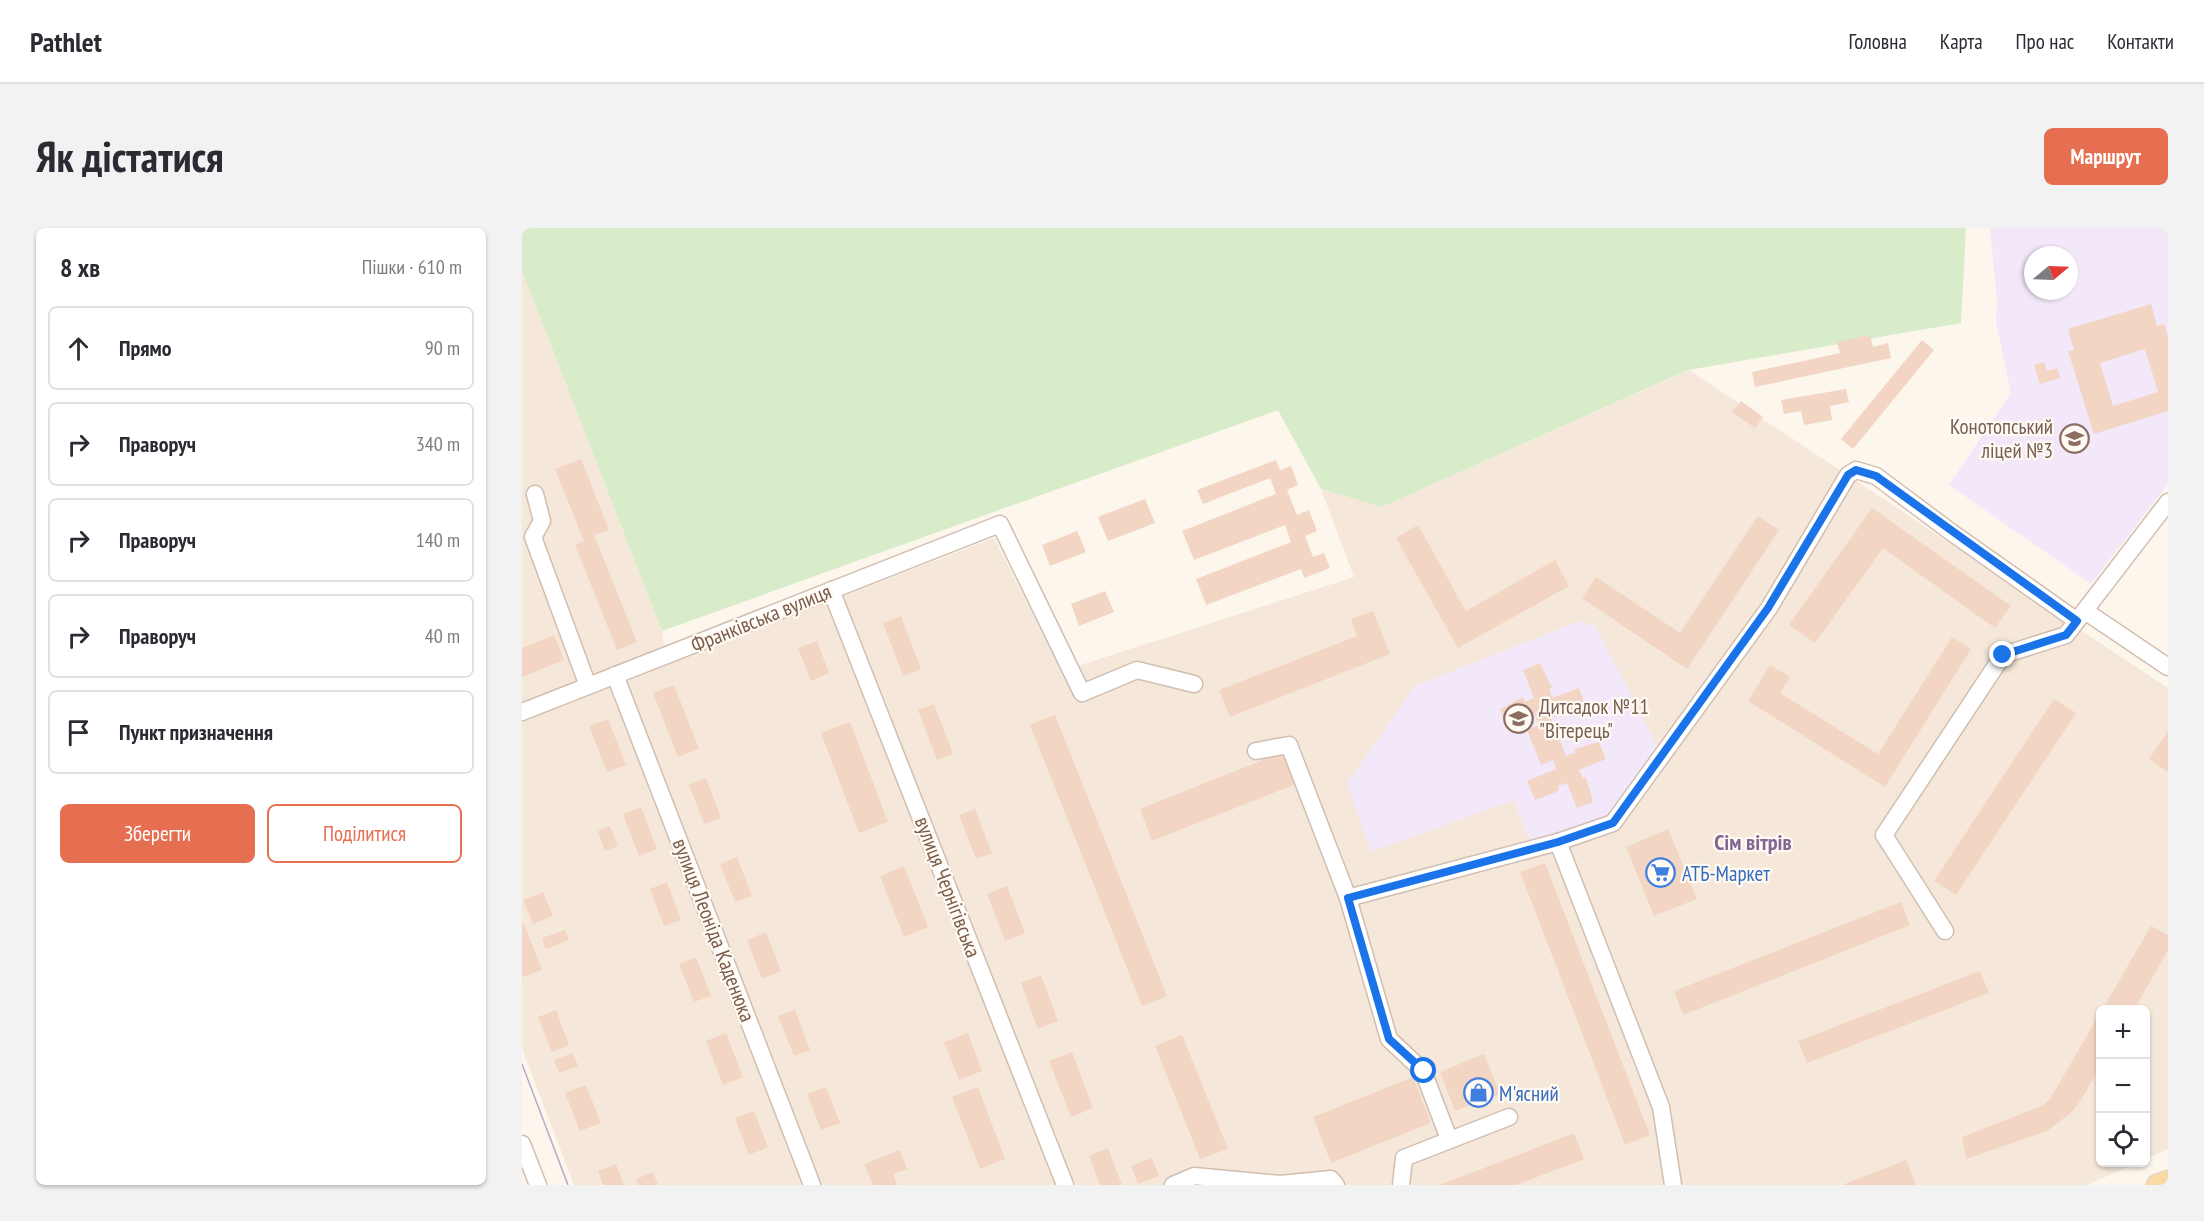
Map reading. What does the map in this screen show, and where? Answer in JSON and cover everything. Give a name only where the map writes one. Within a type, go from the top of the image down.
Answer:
[{"type":"main road","points":[[2157,1185],[2168,1180]]},
{"type":"street","points":[[1348,898],[1558,842],[1613,823],[1768,608],[1848,475],[1856,470],[1876,476],[2081,616],[2168,666]]},
{"type":"street","points":[[535,494],[542,521],[533,537],[588,686]]},
{"type":"street","points":[[1945,932],[1884,835],[2003,655],[2066,635],[2168,502]]},
{"type":"street","name":"Франківська вулиця","points":[[522,712],[1000,524],[1082,693],[1137,670],[1194,684]]},
{"type":"street","name":"вулиця Чернігівська","points":[[831,590],[1065,1185]]},
{"type":"street","name":"вулиця Леоніда Каденюка","points":[[615,675],[812,1185]]},
{"type":"street","points":[[1256,751],[1289,745],[1348,898],[1389,1039],[1424,1071],[1449,1139]]},
{"type":"street","points":[[1558,842],[1661,1107],[1673,1185]]},
{"type":"street","points":[[1401,1185],[1404,1158],[1509,1117]]},
{"type":"street","points":[[522,1144],[538,1185]]},
{"type":"street","points":[[1173,1185],[1194,1176],[1280,1184],[1331,1179],[1336,1185]]},
{"type":"shaded area","name":"Конотопський ліцей №3","points":[[1990,228],[2168,228],[2168,484],[2091,584],[1949,485],[2011,393],[1996,322],[1997,300]]},
{"type":"shaded area","points":[[522,271],[662,631],[664,647],[522,702]]},
{"type":"shaded area","points":[[1689,370],[2168,688],[2168,1149],[2150,1157],[2150,1005],[2096,1005],[2096,1167],[2128,1167],[2087,1185],[574,1185],[522,1049],[522,720],[994,538],[1062,671],[1354,577],[1321,489],[1382,507]]},
{"type":"shaded area","name":"Дитсадок №11 \"Вітерець\"","points":[[1580,621],[1595,625],[1659,749],[1612,815],[1530,843],[1514,800],[1371,852],[1347,783],[1415,686]]},
{"type":"green space","points":[[522,228],[1966,228],[1961,323],[1688,370],[1382,507],[1321,489],[1278,410],[662,631],[522,271]]},
{"type":"building","points":[[2151,304],[2157,326],[2164,324],[2168,336],[2168,411],[2094,434],[2068,351],[2074,350],[2068,329]],"holes":[[[2145,349],[2158,392],[2113,406],[2100,363]]]},
{"type":"building","points":[[1870,335],[1873,347],[1888,343],[1891,358],[1755,387],[1752,372],[1840,353],[1837,342]]},
{"type":"building","points":[[1922,340],[1934,350],[1853,449],[1841,439]]},
{"type":"building","points":[[2044,362],[2047,371],[2057,368],[2060,378],[2040,384],[2034,365]]},
{"type":"building","points":[[1846,389],[1849,402],[1830,406],[1832,420],[1804,425],[1801,411],[1784,414],[1781,400]]},
{"type":"building","points":[[1741,401],[1763,417],[1755,428],[1732,412]]},
{"type":"building","points":[[581,459],[609,530],[594,535],[637,642],[617,650],[575,545],[584,541],[555,469]]},
{"type":"building","points":[[1276,460],[1280,470],[1291,466],[1298,485],[1287,490],[1297,515],[1309,510],[1317,531],[1305,536],[1313,557],[1324,553],[1330,568],[1304,578],[1301,569],[1206,605],[1196,579],[1291,542],[1285,525],[1194,560],[1182,531],[1276,494],[1270,478],[1203,504],[1197,490]]},
{"type":"building","points":[[1145,499],[1155,523],[1108,541],[1098,517]]},
{"type":"building","points":[[1872,508],[2011,606],[1995,628],[1883,548],[1815,643],[1789,625]]},
{"type":"building","points":[[1758,516],[1779,530],[1687,669],[1582,598],[1596,577],[1680,633]]},
{"type":"building","points":[[1418,525],[1466,611],[1555,560],[1569,586],[1458,648],[1396,538]]},
{"type":"building","points":[[1077,531],[1086,552],[1050,566],[1042,545]]},
{"type":"building","points":[[1105,591],[1114,612],[1079,626],[1071,604]]},
{"type":"building","points":[[1373,611],[1390,654],[1230,717],[1219,690],[1357,636],[1351,619]]},
{"type":"building","points":[[901,616],[921,669],[903,676],[883,623]]},
{"type":"building","points":[[554,635],[564,660],[522,677],[522,648]]},
{"type":"building","points":[[1952,637],[1971,649],[1885,787],[1748,701],[1770,665],[1790,677],[1780,693],[1878,754]]},
{"type":"building","points":[[817,641],[829,673],[811,681],[798,648]]},
{"type":"building","points":[[1540,663],[1552,688],[1549,689],[1552,698],[1579,688],[1585,705],[1561,717],[1561,714],[1551,718],[1566,756],[1576,752],[1574,749],[1599,742],[1606,759],[1579,770],[1583,778],[1586,777],[1593,802],[1577,808],[1567,783],[1558,786],[1559,791],[1535,800],[1527,781],[1556,769],[1553,760],[1541,765],[1527,730],[1539,725],[1534,713],[1506,724],[1500,709],[1523,697],[1525,702],[1534,698],[1523,670]]},
{"type":"building","points":[[674,685],[699,749],[678,757],[653,693]]},
{"type":"building","points":[[2054,699],[2076,713],[1956,895],[1934,881]]},
{"type":"building","points":[[934,704],[953,754],[937,760],[918,710]]},
{"type":"building","points":[[1055,715],[1167,996],[1142,1006],[1030,725]]},
{"type":"building","points":[[608,719],[626,765],[607,772],[589,726]]},
{"type":"building","points":[[850,722],[888,822],[859,833],[821,733]]},
{"type":"building","points":[[2168,731],[2168,772],[2149,759]]},
{"type":"building","points":[[1283,752],[1296,784],[1152,841],[1140,809]]},
{"type":"building","points":[[706,778],[721,818],[704,824],[689,785]]},
{"type":"building","points":[[641,807],[657,849],[639,856],[623,814]]},
{"type":"building","points":[[975,809],[992,853],[976,859],[959,815]]},
{"type":"building","points":[[610,826],[618,846],[605,851],[598,831]]},
{"type":"building","name":"АТБ-Маркет","points":[[1668,829],[1697,899],[1654,916],[1626,847]]},
{"type":"building","points":[[737,857],[752,896],[735,902],[720,864]]},
{"type":"building","points":[[1545,863],[1650,1135],[1625,1145],[1520,872]]},
{"type":"building","points":[[904,866],[928,927],[904,937],[880,876]]},
{"type":"building","points":[[667,882],[681,920],[664,926],[650,889]]},
{"type":"building","points":[[1007,886],[1025,933],[1005,941],[987,894]]},
{"type":"building","points":[[543,892],[553,916],[533,924],[523,900]]},
{"type":"building","points":[[1901,902],[1910,925],[1683,1015],[1674,991]]},
{"type":"building","points":[[524,924],[542,970],[522,977],[522,925]]},
{"type":"building","points":[[2151,926],[2168,935],[2168,950],[2137,1005],[2105,1005]]},
{"type":"building","points":[[565,930],[569,940],[546,949],[542,938]]},
{"type":"building","points":[[766,932],[781,971],[762,979],[747,940]]},
{"type":"building","points":[[696,957],[711,996],[694,1002],[679,964]]},
{"type":"building","points":[[1980,971],[1989,993],[1807,1063],[1798,1041]]},
{"type":"building","points":[[1041,975],[1058,1021],[1038,1029],[1021,983]]},
{"type":"building","points":[[556,1010],[569,1045],[552,1052],[538,1017]]},
{"type":"building","points":[[795,1010],[810,1050],[794,1056],[778,1016]]},
{"type":"building","points":[[2096,1020],[2096,1074],[2072,1112],[2047,1131],[1966,1159],[1962,1137],[2042,1106],[2050,1099]]},
{"type":"building","points":[[726,1033],[743,1077],[723,1085],[706,1041]]},
{"type":"building","points":[[968,1033],[982,1071],[959,1080],[944,1042]]},
{"type":"building","points":[[1182,1035],[1228,1149],[1200,1159],[1155,1046]]},
{"type":"building","points":[[1072,1052],[1093,1108],[1071,1117],[1049,1061]]},
{"type":"building","points":[[573,1053],[578,1066],[559,1073],[554,1060]]},
{"type":"building","points":[[1484,1054],[1500,1094],[1455,1111],[1440,1072]]},
{"type":"building","points":[[1413,1077],[1431,1123],[1331,1163],[1313,1117]]},
{"type":"building","points":[[586,1085],[601,1123],[580,1131],[565,1093]]},
{"type":"building","points":[[826,1087],[840,1123],[821,1130],[807,1094]]},
{"type":"building","points":[[978,1087],[1005,1159],[980,1169],[952,1097]]},
{"type":"building","points":[[754,1111],[768,1147],[749,1155],[735,1118]]},
{"type":"building","points":[[1574,1133],[1584,1159],[1516,1185],[1440,1185]]},
{"type":"building","points":[[1108,1148],[1122,1185],[1100,1185],[1089,1156]]},
{"type":"building","points":[[900,1150],[907,1169],[893,1174],[897,1185],[873,1185],[864,1164]]},
{"type":"building","points":[[1152,1158],[1159,1176],[1138,1184],[1131,1166]]},
{"type":"building","points":[[1906,1160],[1916,1185],[1842,1185]]},
{"type":"building","points":[[616,1164],[624,1185],[603,1185],[598,1171]]},
{"type":"building","points":[[653,1172],[658,1185],[638,1185],[636,1179]]},
{"type":"tram line","points":[[522,1064],[568,1185]]},
{"type":"place","name":"Конотопський ліцей №3","points":[[2074,438]]},
{"type":"place","name":"Дитсадок №11 \"Вітерець\"","points":[[1518,718]]},
{"type":"place","name":"АТБ-Маркет","points":[[1661,873]]},
{"type":"place","name":"М'ясний","points":[[1478,1093]]},
{"type":"district","name":"Сім вітрів","points":[[1753,842]]},
{"type":"route","points":[[1424,1071],[1389,1039],[1348,898],[1558,842],[1613,823],[1768,608],[1848,475],[1856,470],[1876,476],[2077,621],[2066,635],[2003,655]]}]
